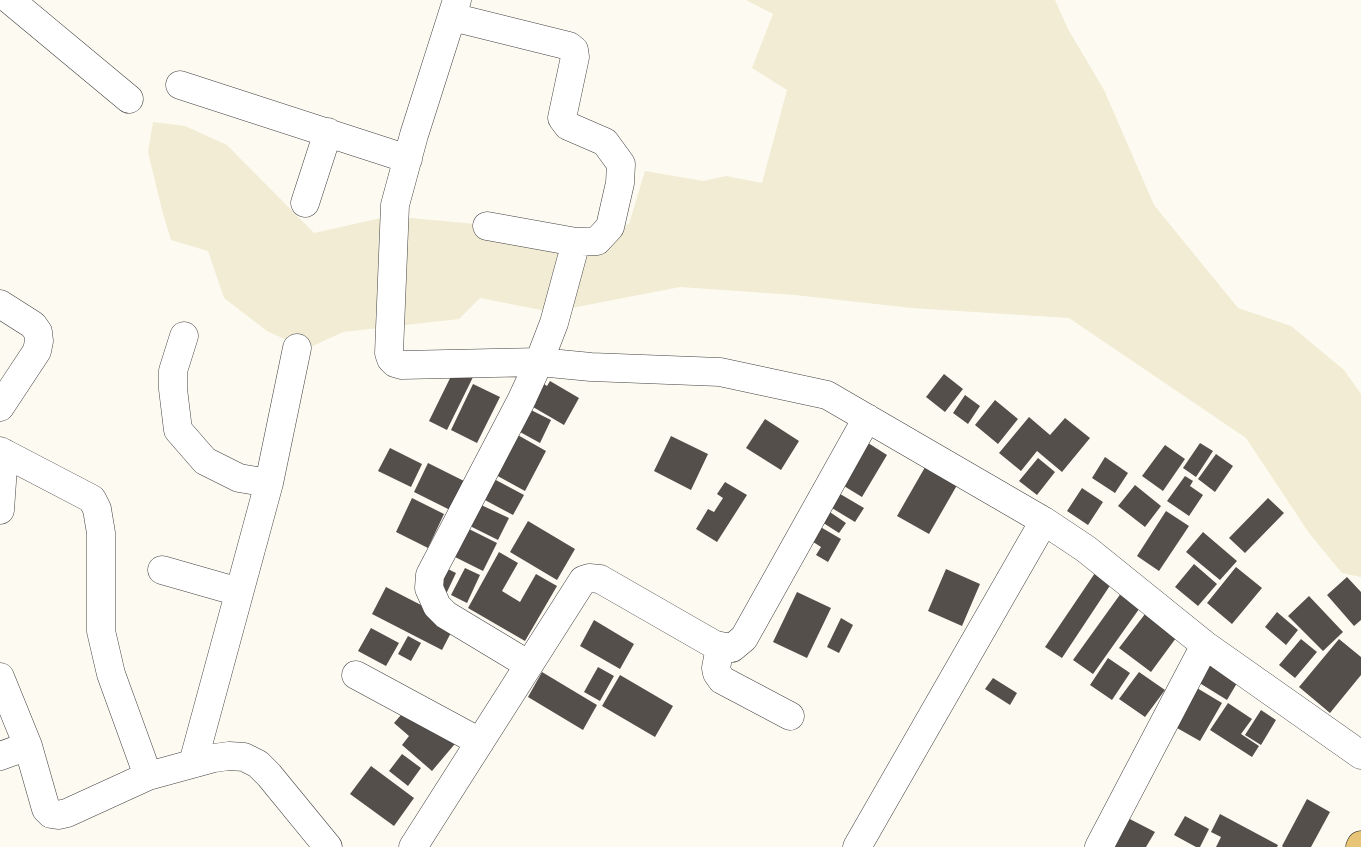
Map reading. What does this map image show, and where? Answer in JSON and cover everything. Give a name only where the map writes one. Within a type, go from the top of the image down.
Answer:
[{"type":"street","points":[[10,0],[128,99]]},
{"type":"street","points":[[487,226],[576,242],[597,241],[610,227],[620,183],[620,164],[605,142],[568,126],[562,118],[575,57],[574,50],[569,46],[455,8],[395,205],[389,353],[395,363],[402,365],[539,362],[591,368],[720,372],[827,395],[1044,520],[1086,549],[1205,645],[1361,755]]},
{"type":"street","points":[[180,85],[408,159]]},
{"type":"street","points":[[305,204],[328,132]]},
{"type":"street","points":[[529,665],[446,615],[437,606],[428,588],[430,575],[521,401],[539,362],[554,323],[576,242]]},
{"type":"street","points":[[0,304],[33,325],[38,332],[40,341],[36,351],[0,407]]},
{"type":"street","points":[[184,336],[174,371],[173,389],[178,430],[205,460],[239,478],[269,483]]},
{"type":"street","points":[[193,763],[269,483],[297,348]]},
{"type":"street","points":[[412,847],[582,580],[589,578],[600,580],[715,645],[732,648],[744,638],[867,418]]},
{"type":"street","points":[[0,510],[2,452],[73,487],[92,499],[97,509],[101,533],[102,631],[111,674],[148,776]]},
{"type":"street","points":[[857,847],[1044,520]]},
{"type":"street","points":[[162,570],[239,592]]},
{"type":"street","points":[[1099,847],[1205,645]]},
{"type":"street","points":[[720,646],[716,668],[722,680],[790,716]]},
{"type":"street","points":[[356,676],[480,742]]},
{"type":"street","points":[[0,678],[28,746],[46,808],[50,814],[67,813],[148,776],[214,758],[244,757],[258,764],[269,774],[328,847]]},
{"type":"street","points":[[0,756],[28,746]]},
{"type":"shaded area","points":[[746,0],[1055,0],[1068,29],[1104,90],[1154,205],[1238,308],[1291,326],[1344,370],[1361,394],[1361,577],[1342,573],[1332,561],[1309,533],[1246,438],[1069,318],[912,308],[795,295],[680,287],[551,312],[480,298],[459,319],[343,332],[306,349],[267,331],[224,298],[208,251],[171,240],[148,152],[153,122],[185,126],[227,145],[314,233],[390,216],[592,235],[629,224],[645,171],[703,181],[726,176],[762,183],[787,90],[752,68],[773,14]]},
{"type":"building","points":[[457,364],[475,373],[447,430],[429,421]]},
{"type":"building","points":[[944,374],[963,389],[945,412],[926,397]]},
{"type":"building","points":[[550,381],[579,398],[564,425],[533,407],[536,403],[531,400],[541,382],[547,386]]},
{"type":"building","points":[[473,384],[500,397],[477,443],[451,430]]},
{"type":"building","points":[[965,395],[980,406],[968,424],[953,413]]},
{"type":"building","points":[[995,400],[1018,419],[998,444],[975,425]]},
{"type":"building","points":[[531,410],[551,420],[540,443],[520,432]]},
{"type":"building","points":[[1029,417],[1050,435],[1065,418],[1090,438],[1062,472],[1037,451],[1021,471],[999,453]]},
{"type":"building","points":[[765,419],[799,441],[781,470],[746,448]]},
{"type":"building","points":[[516,434],[546,451],[525,491],[494,474]]},
{"type":"building","points":[[671,436],[708,454],[691,490],[654,471]]},
{"type":"building","points":[[865,441],[887,455],[862,497],[839,483]]},
{"type":"building","points":[[1200,443],[1213,451],[1196,477],[1183,468]]},
{"type":"building","points":[[1165,445],[1185,459],[1163,491],[1142,476]]},
{"type":"building","points":[[390,448],[422,464],[411,487],[378,471]]},
{"type":"building","points":[[1216,454],[1233,466],[1215,492],[1198,479]]},
{"type":"building","points":[[1105,457],[1128,473],[1115,493],[1092,478]]},
{"type":"building","points":[[1038,458],[1055,472],[1037,495],[1019,481]]},
{"type":"building","points":[[928,462],[960,480],[929,534],[897,516]]},
{"type":"building","points":[[428,463],[466,482],[452,511],[414,492]]},
{"type":"building","points":[[1185,476],[1193,481],[1190,486],[1203,495],[1189,516],[1167,501]]},
{"type":"building","points":[[494,479],[524,495],[513,515],[483,499]]},
{"type":"building","points":[[725,482],[747,495],[717,542],[696,529],[708,509],[714,512],[723,498],[717,494]]},
{"type":"building","points":[[1135,485],[1161,506],[1145,527],[1118,506]]},
{"type":"building","points":[[830,488],[864,508],[855,522],[822,502]]},
{"type":"building","points":[[1082,488],[1103,502],[1088,525],[1067,511]]},
{"type":"building","points":[[412,498],[444,514],[428,548],[396,532]]},
{"type":"building","points":[[1268,498],[1284,513],[1245,553],[1229,538]]},
{"type":"building","points":[[479,504],[509,518],[498,540],[468,525]]},
{"type":"building","points":[[821,506],[846,523],[839,533],[814,517]]},
{"type":"building","points":[[1166,511],[1189,526],[1159,571],[1137,556]]},
{"type":"building","points":[[528,521],[575,549],[557,580],[510,552]]},
{"type":"building","points":[[812,522],[841,539],[828,562],[816,555],[821,547],[804,536]]},
{"type":"building","points":[[465,527],[497,543],[483,571],[451,555]]},
{"type":"building","points":[[1203,532],[1237,561],[1220,580],[1186,552]]},
{"type":"building","points":[[499,552],[518,563],[502,591],[520,602],[536,574],[557,586],[525,641],[468,608]]},
{"type":"building","points":[[1194,564],[1217,584],[1198,606],[1175,587]]},
{"type":"building","points":[[442,566],[456,573],[447,592],[433,585]]},
{"type":"building","points":[[1236,567],[1262,588],[1232,624],[1207,603]]},
{"type":"building","points":[[465,568],[480,575],[467,603],[451,595]]},
{"type":"building","points":[[946,569],[980,584],[962,626],[928,611]]},
{"type":"building","points":[[1095,573],[1111,584],[1062,658],[1045,647]]},
{"type":"building","points":[[1347,577],[1361,592],[1361,620],[1354,626],[1327,595]]},
{"type":"building","points":[[386,587],[456,623],[442,650],[372,614]]},
{"type":"building","points":[[1124,589],[1144,602],[1093,674],[1073,660]]},
{"type":"building","points":[[797,592],[831,608],[807,658],[773,642]]},
{"type":"building","points":[[1309,596],[1343,632],[1323,651],[1288,616]]},
{"type":"building","points":[[1277,612],[1298,630],[1286,645],[1265,627]]},
{"type":"building","points":[[1145,614],[1176,638],[1151,672],[1119,648]]},
{"type":"building","points":[[841,618],[853,625],[839,653],[827,647]]},
{"type":"building","points":[[594,620],[634,644],[620,669],[580,646]]},
{"type":"building","points":[[371,628],[399,643],[386,666],[358,651]]},
{"type":"building","points":[[408,636],[421,643],[411,661],[398,654]]},
{"type":"building","points":[[1301,639],[1317,652],[1295,678],[1279,665]]},
{"type":"building","points":[[1339,639],[1361,657],[1361,675],[1330,713],[1299,687]]},
{"type":"building","points":[[1108,658],[1130,673],[1112,700],[1090,685]]},
{"type":"building","points":[[1206,658],[1240,678],[1227,700],[1193,679]]},
{"type":"building","points":[[598,667],[614,676],[600,701],[584,692]]},
{"type":"building","points":[[542,672],[597,705],[583,730],[528,697]]},
{"type":"building","points":[[1139,672],[1165,690],[1145,717],[1119,699]]},
{"type":"building","points":[[620,675],[673,706],[655,737],[602,706]]},
{"type":"building","points":[[993,678],[1017,693],[1010,705],[985,689]]},
{"type":"building","points":[[1192,685],[1222,703],[1200,741],[1170,724]]},
{"type":"building","points":[[1228,703],[1252,719],[1241,734],[1259,746],[1252,757],[1210,730]]},
{"type":"building","points":[[407,708],[459,739],[432,771],[402,745],[409,736],[394,723]]},
{"type":"building","points":[[1261,710],[1276,720],[1261,745],[1245,735]]},
{"type":"building","points":[[402,754],[421,768],[408,786],[389,771]]},
{"type":"building","points":[[371,766],[414,798],[394,826],[350,794]]},
{"type":"building","points":[[1307,799],[1330,812],[1311,847],[1283,847],[1282,846]]},
{"type":"building","points":[[1220,814],[1278,845],[1277,847],[1216,847],[1221,837],[1211,832]]},
{"type":"building","points":[[1124,816],[1155,832],[1146,847],[1108,847]]},
{"type":"building","points":[[1185,816],[1209,829],[1200,847],[1196,847],[1174,835]]}]
